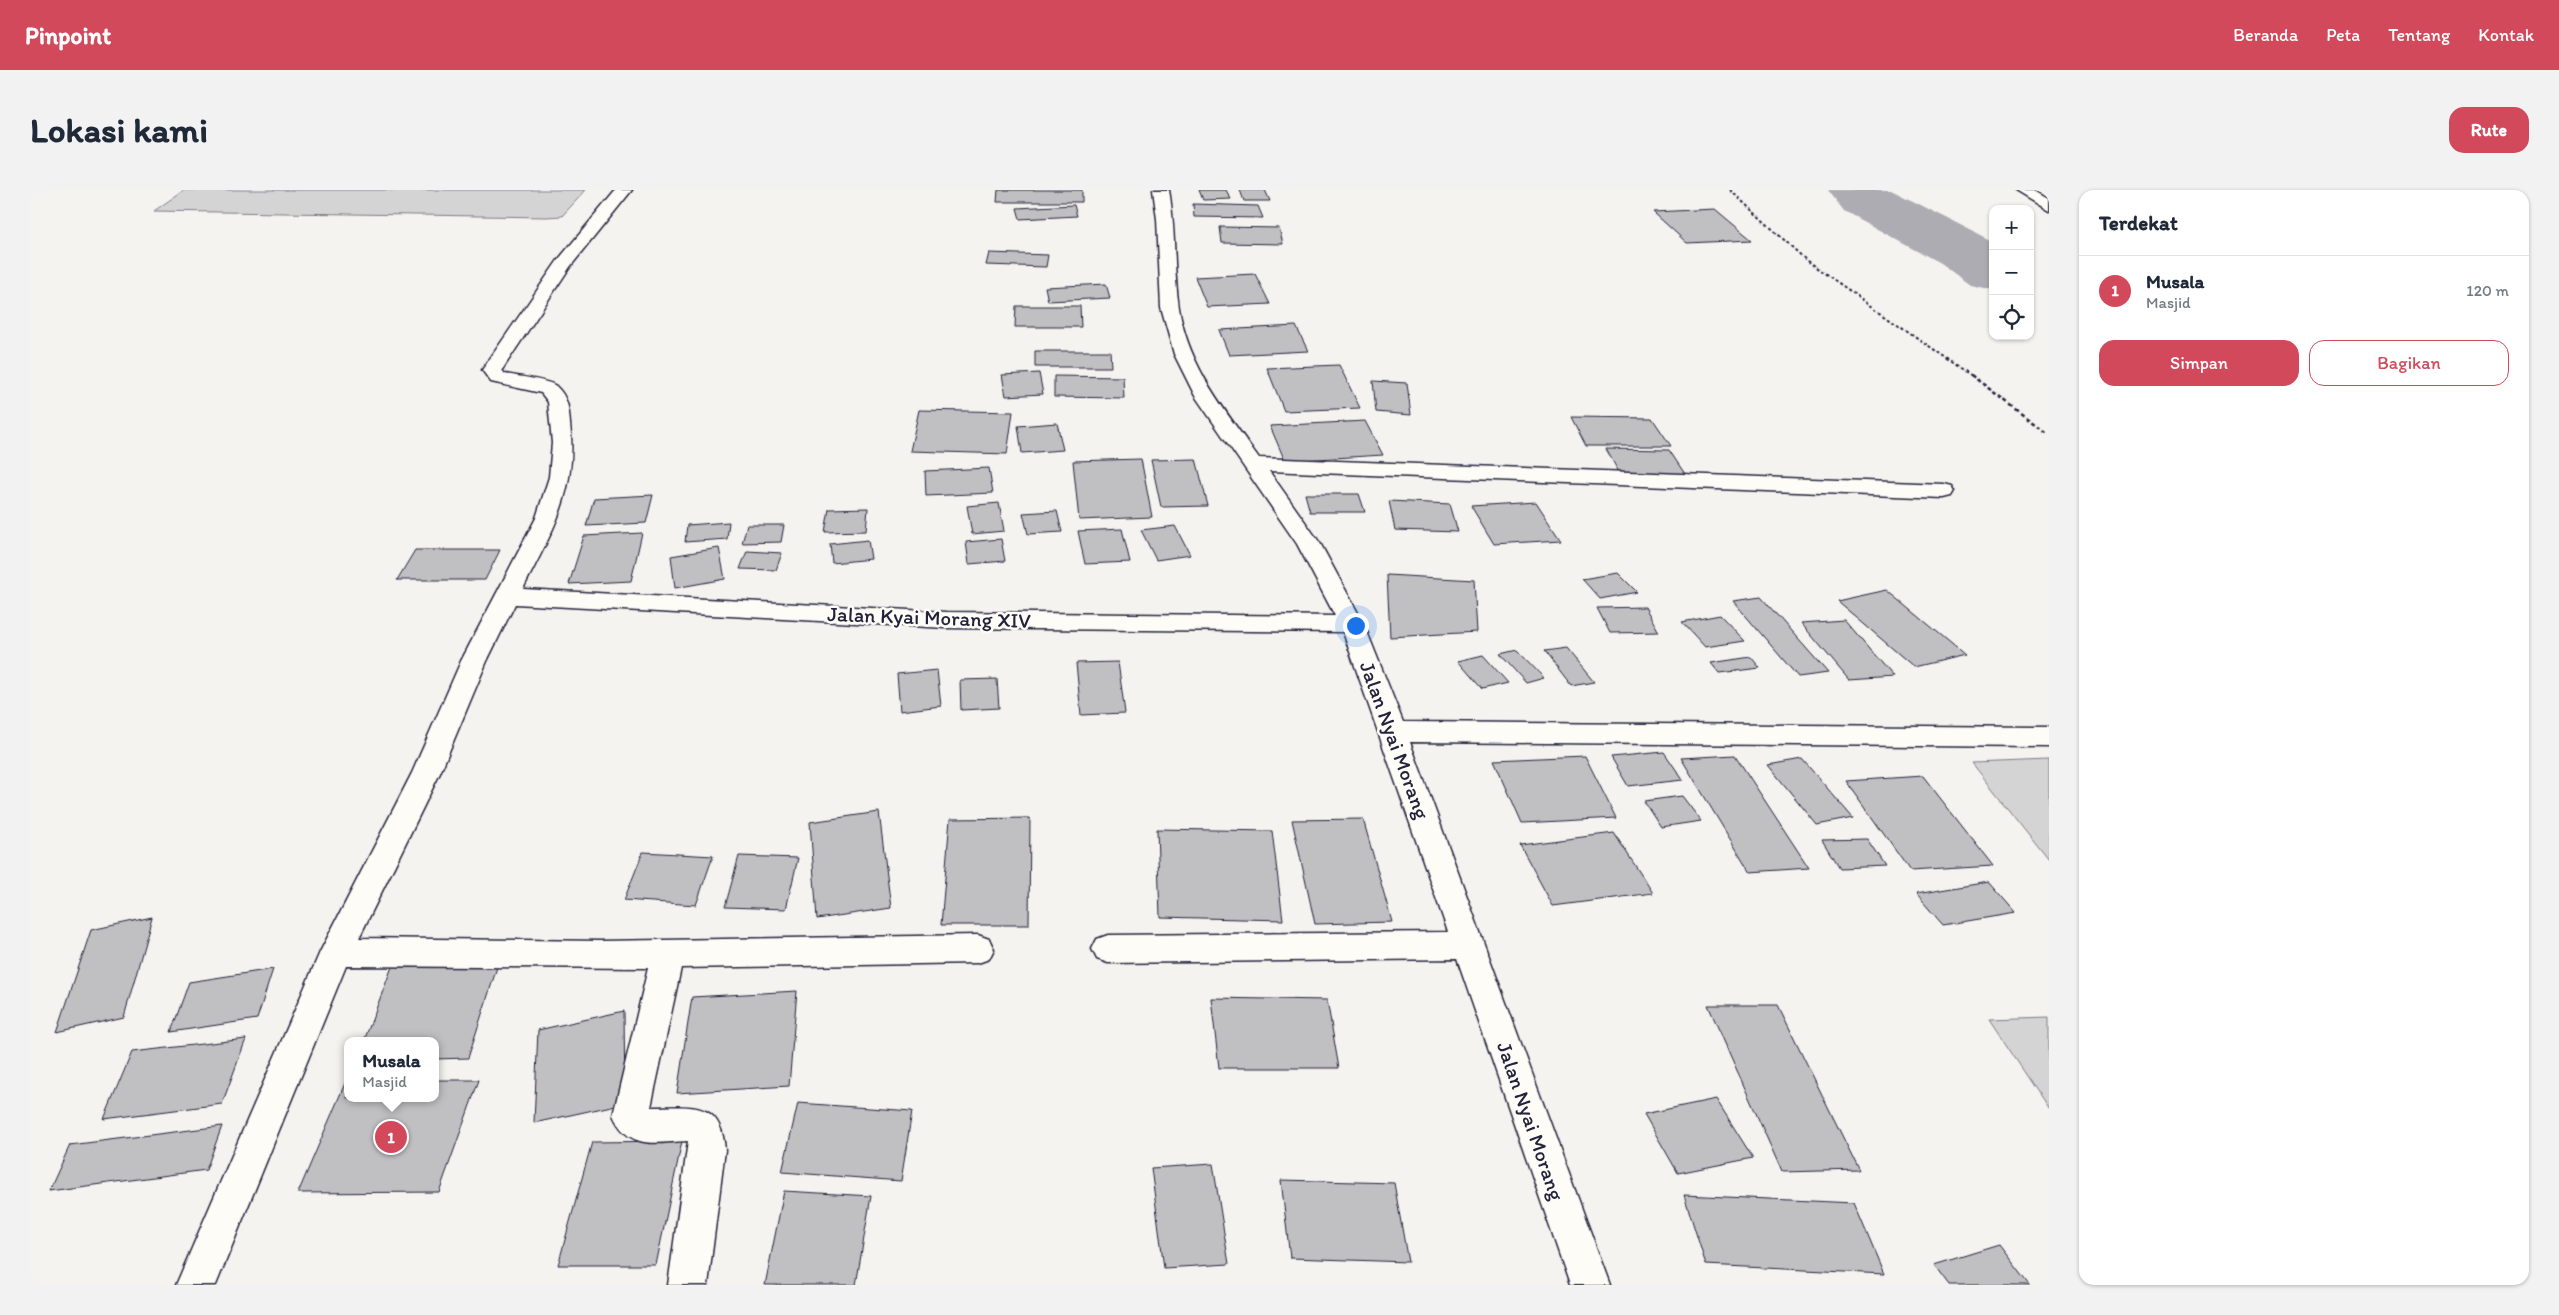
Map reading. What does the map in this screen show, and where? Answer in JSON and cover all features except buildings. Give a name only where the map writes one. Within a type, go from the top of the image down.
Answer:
[{"type":"street","points":[[196,1285],[336,952],[426,774],[474,661],[547,518],[560,477],[562,443],[558,401],[554,394],[539,387],[498,378],[492,370],[564,264],[624,190]]},
{"type":"street","name":"Jalan Nyai Morang","points":[[1161,190],[1170,308],[1178,340],[1190,373],[1308,543],[1352,624],[1590,1285]]},
{"type":"street","points":[[2024,190],[2049,205]]},
{"type":"street","points":[[1253,464],[1944,491]]},
{"type":"street","name":"Jalan Kyai Morang XIV","points":[[506,596],[946,620],[1352,624]]},
{"type":"street","points":[[1392,732],[2049,737]]},
{"type":"street","points":[[1108,949],[1469,945]]},
{"type":"street","points":[[336,952],[668,954],[978,949]]},
{"type":"street","points":[[668,954],[631,1115],[640,1125],[698,1124],[706,1135],[707,1150],[688,1285]]},
{"type":"path","points":[[1730,190],[1807,261],[1977,379],[2049,434]]},
{"type":"shaded area","points":[[184,190],[586,190],[562,216],[546,217],[154,211]]},
{"type":"shaded area","points":[[2049,760],[2049,860],[1972,763]]},
{"type":"shaded area","points":[[2049,1017],[2049,1109],[1989,1019]]},
{"type":"waterway","points":[[1857,190],[1864,199],[1962,250],[1989,268]]},
{"type":"place","name":"Musala","points":[[391,1137]]}]
